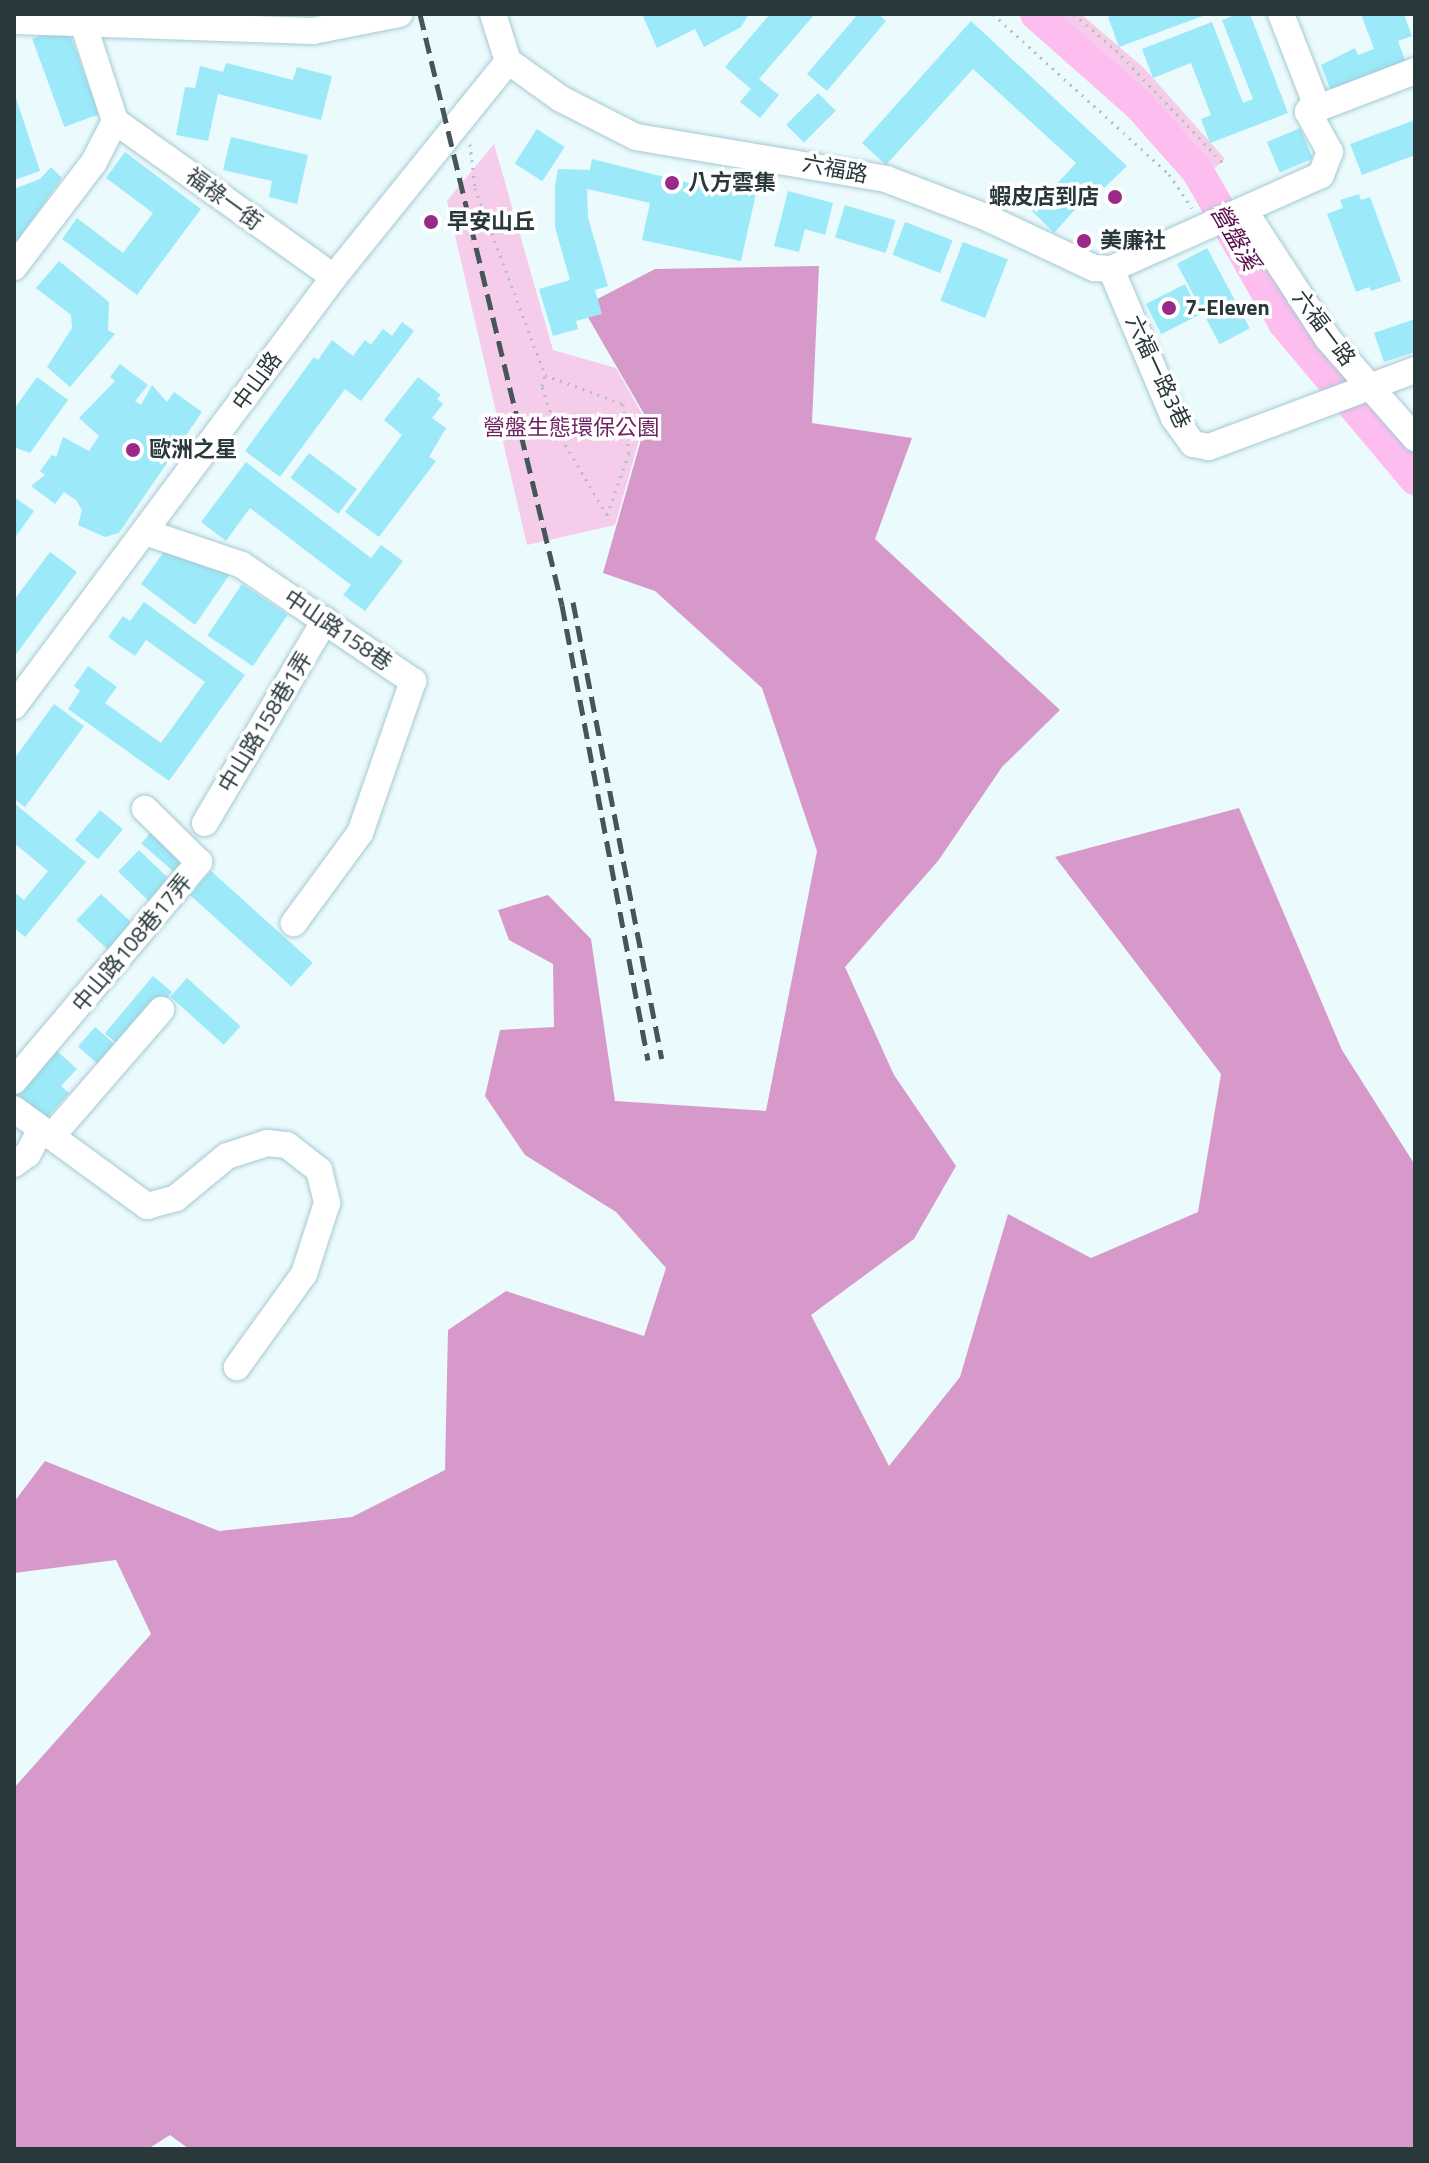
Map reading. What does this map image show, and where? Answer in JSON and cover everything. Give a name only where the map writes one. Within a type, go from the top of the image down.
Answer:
[{"type":"street","points":[[14,21],[83,20],[313,31],[399,14]]},
{"type":"street","points":[[493,14],[508,61]]},
{"type":"street","points":[[1281,14],[1315,101],[1308,112]]},
{"type":"street","points":[[14,267],[94,162],[115,121],[83,20]]},
{"type":"street","name":"中山路","points":[[14,706],[334,277],[508,61]]},
{"type":"street","name":"六福路","points":[[508,61],[561,99],[636,137],[886,179],[983,216],[1094,268],[1111,269]]},
{"type":"street","points":[[1308,112],[1415,71]]},
{"type":"street","points":[[1111,269],[1321,175],[1330,152],[1308,112]]},
{"type":"street","name":"福祿一街","points":[[115,121],[334,277]]},
{"type":"street","name":"六福一路","points":[[1244,210],[1362,388],[1415,438]]},
{"type":"street","name":"六福一路3巷","points":[[1111,269],[1174,418],[1193,444],[1209,447],[1362,388]]},
{"type":"street","points":[[1362,388],[1415,370]]},
{"type":"street","name":"中山路158巷","points":[[145,532],[242,565],[413,681],[360,833],[294,923]]},
{"type":"street","name":"中山路158巷1弄","points":[[205,823],[325,620]]},
{"type":"street","name":"中山路108巷17弄","points":[[14,1081],[199,862],[145,809]]},
{"type":"street","points":[[14,1164],[28,1154],[161,1010]]},
{"type":"street","points":[[14,1109],[147,1206],[176,1198],[227,1156],[267,1143],[287,1145],[319,1170],[327,1203],[304,1274],[237,1367]]},
{"type":"path","points":[[993,14],[1169,174],[1206,227]]},
{"type":"path","points":[[1074,14],[1116,50],[1223,163]]},
{"type":"path","points":[[467,112],[475,188],[545,375],[542,386],[555,427],[607,515],[629,453],[623,404],[545,375]]},
{"type":"green space","points":[[1038,14],[1081,14],[1145,69],[1225,159],[1204,177],[1139,105]]},
{"type":"green space","name":"營盤生態環保公園","points":[[494,144],[553,350],[616,368],[645,419],[615,525],[527,545],[447,201]]},
{"type":"shaded area","points":[[819,266],[812,423],[912,438],[875,539],[1060,710],[1002,767],[938,861],[845,967],[894,1075],[956,1166],[914,1239],[811,1315],[889,1466],[960,1377],[1008,1214],[1091,1258],[1198,1212],[1221,1074],[1055,857],[1239,808],[1342,1050],[1415,1165],[1415,2149],[189,2149],[170,2135],[148,2149],[14,2149],[14,1788],[151,1634],[116,1560],[14,1573],[14,1502],[45,1461],[219,1531],[352,1517],[445,1470],[448,1330],[506,1291],[644,1336],[666,1268],[616,1212],[525,1155],[485,1096],[500,1030],[554,1027],[553,964],[509,940],[498,910],[548,895],[591,939],[615,1101],[766,1111],[817,851],[762,688],[655,591],[603,573],[647,419],[582,307],[655,269]]},
{"type":"building","points":[[642,14],[749,14],[741,27],[704,47],[695,29],[657,48]]},
{"type":"building","points":[[770,14],[815,14],[759,79],[779,95],[760,118],[740,102],[751,89],[725,67]]},
{"type":"building","points":[[858,14],[878,14],[886,21],[827,91],[807,74]]},
{"type":"building","points":[[1115,14],[1208,14],[1119,47],[1108,17]]},
{"type":"building","points":[[1238,14],[1250,14],[1288,113],[1210,143],[1201,119],[1211,115],[1191,63],[1153,78],[1142,49],[1212,22],[1243,103],[1253,99],[1222,20]]},
{"type":"building","points":[[1361,14],[1404,14],[1412,36],[1398,41],[1408,68],[1333,96],[1321,65],[1355,48],[1358,55],[1374,49]]},
{"type":"building","points":[[971,21],[1127,166],[1104,188],[1099,183],[1054,233],[1032,211],[1076,163],[973,69],[886,165],[862,143]]},
{"type":"building","points":[[67,26],[99,114],[64,127],[32,39]]},
{"type":"building","points":[[226,63],[293,80],[297,67],[332,76],[321,120],[218,94],[208,141],[176,135],[185,87],[195,88],[200,66],[223,72]]},
{"type":"building","points":[[818,93],[836,111],[804,142],[786,125]]},
{"type":"building","points":[[14,96],[40,171],[14,180]]},
{"type":"building","points":[[1415,120],[1415,155],[1362,175],[1350,144]]},
{"type":"building","points":[[1300,128],[1313,158],[1280,172],[1267,142]]},
{"type":"building","points":[[537,129],[565,147],[542,181],[515,163]]},
{"type":"building","points":[[231,137],[308,155],[297,204],[269,197],[272,181],[223,170]]},
{"type":"building","points":[[125,152],[201,209],[137,295],[62,239],[77,218],[123,253],[153,213],[106,178]]},
{"type":"building","points":[[592,159],[729,193],[731,182],[757,189],[741,261],[642,240],[650,203],[587,189],[588,218],[608,286],[595,290],[602,314],[576,321],[578,329],[553,336],[539,289],[570,280],[555,227],[558,169],[590,170]]},
{"type":"building","points":[[51,167],[62,178],[14,245],[14,189],[40,179]]},
{"type":"building","points":[[788,191],[833,203],[825,235],[805,229],[799,252],[774,246]]},
{"type":"building","points":[[1359,194],[1361,200],[1370,197],[1401,281],[1371,291],[1369,287],[1356,292],[1327,214],[1343,208],[1340,200]]},
{"type":"building","points":[[845,205],[896,220],[886,253],[835,238]]},
{"type":"building","points":[[905,222],[953,240],[940,273],[892,255]]},
{"type":"building","points":[[963,242],[1008,259],[985,318],[940,301]]},
{"type":"building","points":[[1207,248],[1250,328],[1220,344],[1177,264]]},
{"type":"building","points":[[59,261],[109,302],[108,330],[115,334],[70,387],[47,367],[72,328],[71,315],[36,288]]},
{"type":"building","points":[[1185,284],[1200,314],[1161,334],[1146,304]]},
{"type":"building","points":[[1415,319],[1415,352],[1384,362],[1374,333]]},
{"type":"building","points":[[402,322],[414,331],[361,401],[345,389],[280,477],[245,451],[314,357],[318,360],[332,340],[353,356],[365,340],[371,345],[383,329],[392,336]]},
{"type":"building","name":"歐洲之星","points":[[120,364],[148,385],[135,401],[141,405],[152,385],[167,402],[174,392],[202,412],[119,533],[105,537],[78,525],[82,510],[76,500],[64,492],[55,504],[31,486],[45,475],[40,471],[52,455],[56,457],[63,437],[89,451],[99,436],[79,418],[115,381],[110,377]]},
{"type":"building","points":[[37,377],[68,400],[30,453],[14,447],[14,409]]},
{"type":"building","points":[[418,377],[441,395],[437,399],[443,404],[432,418],[446,428],[429,457],[436,461],[379,537],[345,512],[402,435],[384,420]]},
{"type":"building","points":[[309,453],[357,489],[338,514],[290,478]]},
{"type":"building","points":[[246,462],[371,558],[381,545],[403,561],[365,611],[343,595],[351,585],[250,508],[226,541],[201,522]]},
{"type":"building","points":[[14,497],[34,511],[14,539]]},
{"type":"building","points":[[165,550],[230,574],[195,625],[141,584]]},
{"type":"building","points":[[50,552],[77,572],[14,657],[14,600]]},
{"type":"building","points":[[242,584],[288,615],[253,666],[207,635]]},
{"type":"building","points":[[144,602],[245,675],[169,781],[68,709],[80,691],[74,686],[88,666],[117,687],[105,703],[161,743],[205,682],[146,640],[135,656],[108,637],[123,616],[130,621]]},
{"type":"building","points":[[54,704],[84,726],[25,807],[14,799],[14,759]]},
{"type":"building","points":[[14,803],[86,862],[25,937],[14,928],[14,892],[24,900],[48,871],[14,843]]},
{"type":"building","points":[[100,810],[123,829],[98,859],[75,840]]},
{"type":"building","points":[[159,823],[204,862],[187,883],[141,843]]},
{"type":"building","points":[[139,850],[181,890],[160,912],[118,872]]},
{"type":"building","points":[[211,871],[313,963],[291,986],[190,895]]},
{"type":"building","points":[[101,894],[139,929],[114,956],[76,920]]},
{"type":"building","points":[[153,976],[172,992],[124,1050],[105,1033]]},
{"type":"building","points":[[187,978],[241,1026],[224,1045],[170,997]]},
{"type":"building","points":[[95,1027],[123,1051],[106,1071],[78,1047]]},
{"type":"building","points":[[55,1049],[77,1069],[61,1086],[69,1093],[44,1121],[15,1095]]},
{"type":"waterway","name":"營盤溪","points":[[1036,14],[1139,105],[1198,172],[1284,323],[1415,479]]},
{"type":"railway","points":[[420,14],[562,605],[648,1060]]},
{"type":"railway","points":[[573,602],[662,1058]]},
{"type":"place","name":"八方雲集","points":[[672,183]]},
{"type":"place","name":"蝦皮店到店","points":[[1115,197]]},
{"type":"place","name":"早安山丘","points":[[431,222]]},
{"type":"place","name":"美廉社","points":[[1084,241]]},
{"type":"place","name":"7-Eleven","points":[[1169,308]]},
{"type":"place","name":"歐洲之星","points":[[133,450]]}]
